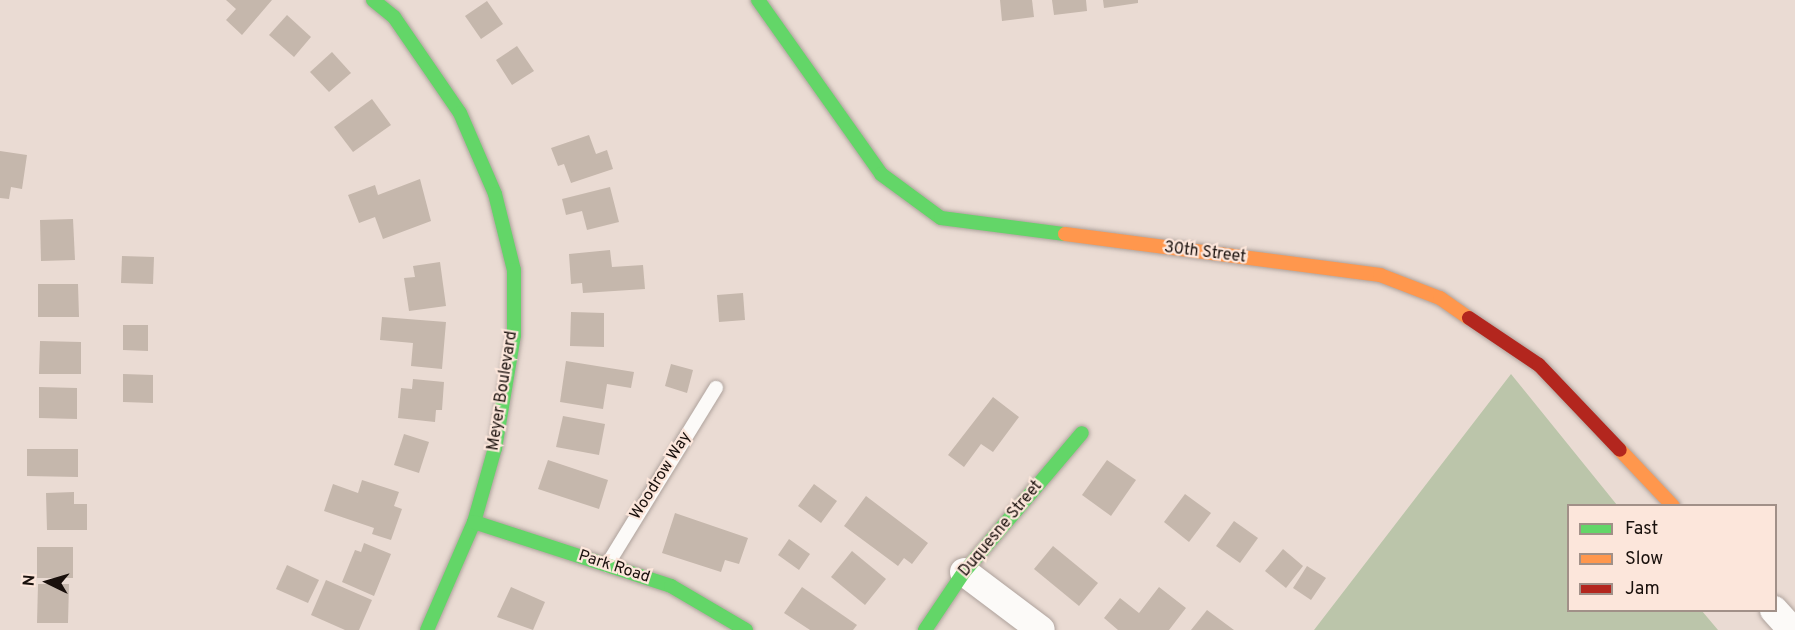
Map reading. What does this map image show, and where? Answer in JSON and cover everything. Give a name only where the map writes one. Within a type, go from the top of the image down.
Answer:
[{"type":"street","name":"Meyer Boulevard","points":[[373,0],[394,17],[460,112],[495,194],[514,270],[514,335],[495,448],[474,522],[427,630]]},
{"type":"street","name":"30th Street","points":[[758,0],[880,174],[941,218],[1380,275],[1440,298],[1539,365],[1671,504]]},
{"type":"street","name":"Duquesne Street","points":[[926,630],[964,572],[1082,433]]},
{"type":"street","name":"Park Road","points":[[474,522],[671,586],[746,630]]},
{"type":"street","points":[[964,572],[1041,630]]},
{"type":"street","points":[[1776,612],[1792,630]]},
{"type":"lane","name":"Woodrow Way","points":[[607,565],[716,388]]},
{"type":"green space","points":[[1511,374],[1616,504],[1567,504],[1567,612],[1703,612],[1718,630],[1314,630]]},
{"type":"building","points":[[226,0],[272,0],[242,35],[226,20],[236,9]]},
{"type":"building","points":[[1000,0],[1032,0],[1034,17],[1002,21]]},
{"type":"building","points":[[1052,0],[1086,0],[1087,11],[1054,15]]},
{"type":"building","points":[[1103,0],[1138,0],[1138,3],[1104,8]]},
{"type":"building","points":[[487,1],[503,24],[481,39],[465,16]]},
{"type":"building","points":[[287,15],[311,37],[294,57],[269,35]]},
{"type":"building","points":[[517,46],[534,71],[512,85],[496,60]]},
{"type":"building","points":[[332,52],[351,73],[329,92],[310,72]]},
{"type":"building","points":[[372,99],[391,125],[353,152],[334,127]]},
{"type":"building","points":[[589,135],[596,154],[607,150],[613,169],[571,183],[564,164],[558,166],[551,148]]},
{"type":"building","points":[[0,151],[27,155],[22,189],[11,187],[9,199],[0,198]]},
{"type":"building","points":[[420,179],[431,221],[383,239],[375,217],[359,223],[348,195],[375,185],[378,195]]},
{"type":"building","points":[[610,187],[619,222],[587,230],[582,211],[566,215],[562,199]]},
{"type":"building","points":[[73,219],[75,260],[41,261],[40,220]]},
{"type":"building","points":[[610,250],[612,267],[643,265],[645,289],[583,293],[582,283],[571,284],[569,254]]},
{"type":"building","points":[[122,256],[154,257],[153,284],[121,283]]},
{"type":"building","points":[[440,262],[446,306],[409,311],[404,278],[415,277],[413,266]]},
{"type":"building","points":[[38,284],[78,284],[79,317],[38,317]]},
{"type":"building","points":[[743,293],[745,320],[719,322],[717,295]]},
{"type":"building","points":[[571,312],[604,313],[604,347],[570,346]]},
{"type":"building","points":[[382,317],[446,322],[442,369],[411,366],[413,343],[380,340]]},
{"type":"building","points":[[123,325],[148,325],[148,351],[123,350]]},
{"type":"building","points":[[40,341],[81,342],[81,374],[39,374]]},
{"type":"building","points":[[566,361],[634,372],[631,388],[607,384],[603,409],[560,402]]},
{"type":"building","points":[[671,364],[693,370],[687,393],[665,386]]},
{"type":"building","points":[[123,374],[153,375],[153,403],[123,402]]},
{"type":"building","points":[[413,379],[444,382],[442,410],[436,410],[435,422],[398,418],[401,388],[412,389]]},
{"type":"building","points":[[39,387],[77,388],[77,419],[39,418]]},
{"type":"building","points":[[993,397],[1019,417],[993,452],[981,444],[964,467],[948,455]]},
{"type":"building","points":[[563,416],[605,424],[599,455],[556,447]]},
{"type":"building","points":[[404,434],[429,442],[419,473],[394,465]]},
{"type":"building","points":[[27,449],[78,449],[78,477],[27,476]]},
{"type":"building","points":[[548,460],[608,480],[599,509],[538,489]]},
{"type":"building","points":[[1107,460],[1136,480],[1111,516],[1082,495]]},
{"type":"building","points":[[362,480],[399,492],[394,506],[402,509],[391,540],[372,534],[374,528],[324,511],[333,484],[358,493]]},
{"type":"building","points":[[814,484],[837,501],[821,523],[798,506]]},
{"type":"building","points":[[74,492],[74,504],[87,504],[87,530],[47,530],[46,493]]},
{"type":"building","points":[[1185,494],[1211,513],[1189,542],[1164,522]]},
{"type":"building","points":[[866,496],[928,543],[912,564],[904,558],[898,566],[844,526]]},
{"type":"building","points":[[675,513],[748,538],[739,564],[725,560],[721,572],[662,553]]},
{"type":"building","points":[[1234,521],[1258,538],[1240,563],[1216,546]]},
{"type":"building","points":[[789,539],[810,554],[799,570],[778,555]]},
{"type":"building","points":[[364,543],[391,554],[374,596],[342,582],[355,550],[361,552]]},
{"type":"building","points":[[1053,546],[1098,583],[1079,606],[1034,569]]},
{"type":"building","points":[[37,547],[73,547],[73,578],[37,578]]},
{"type":"building","points":[[1283,549],[1303,566],[1286,588],[1265,571]]},
{"type":"building","points":[[852,551],[886,579],[865,605],[831,577]]},
{"type":"building","points":[[287,565],[319,580],[308,603],[276,589]]},
{"type":"building","points":[[1307,566],[1326,578],[1311,600],[1293,588]]},
{"type":"building","points":[[326,580],[372,600],[359,630],[345,630],[311,615]]},
{"type":"building","points":[[38,584],[69,584],[68,623],[37,623]]},
{"type":"building","points":[[511,587],[545,602],[533,630],[497,617]]},
{"type":"building","points":[[802,587],[857,625],[853,630],[810,630],[784,613]]},
{"type":"building","points":[[1159,587],[1186,608],[1169,630],[1118,630],[1104,618],[1120,598],[1139,613]]},
{"type":"building","points":[[1207,610],[1234,630],[1191,630]]},
{"type":"traffic: fast","points":[[373,0],[394,17],[460,113],[495,194],[514,270],[514,335],[495,448],[474,522],[427,630]]},
{"type":"traffic: fast","points":[[758,0],[881,174],[941,218],[1065,234]]},
{"type":"traffic: fast","points":[[925,630],[964,572],[1082,433]]},
{"type":"traffic: fast","points":[[474,522],[671,586],[746,630]]},
{"type":"traffic: slow","points":[[1065,234],[1380,275],[1440,298],[1469,318]]},
{"type":"traffic: slow","points":[[1620,450],[1671,504]]},
{"type":"traffic: jam","points":[[1469,318],[1539,365],[1620,450]]}]
